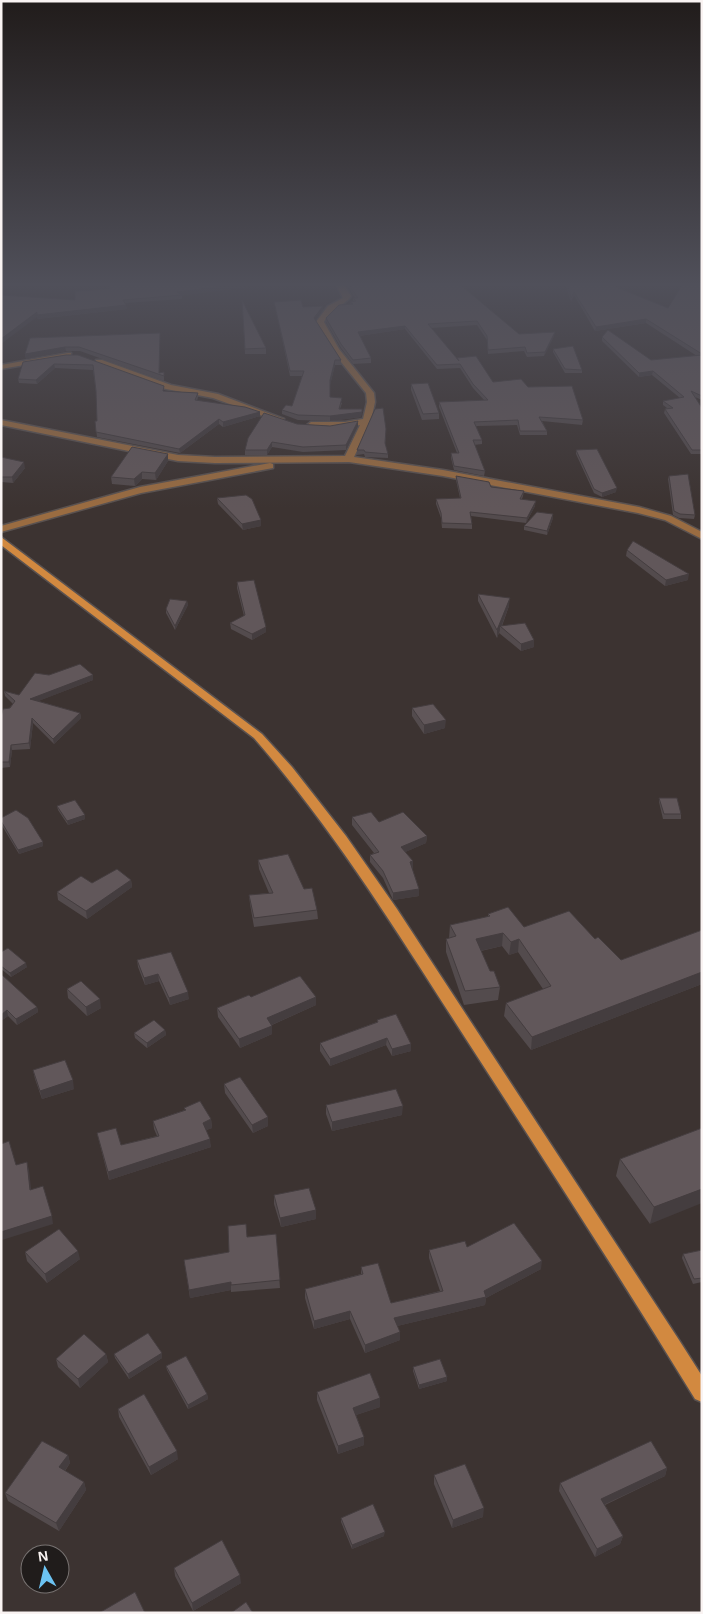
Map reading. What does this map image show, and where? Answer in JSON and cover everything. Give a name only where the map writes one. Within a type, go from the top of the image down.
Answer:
[{"type":"main road","points":[[1,540],[258,736],[287,767],[334,828],[382,897],[635,1285],[702,1393]]},
{"type":"street","points":[[1,367],[49,357]]},
{"type":"street","points":[[85,357],[169,387],[215,396],[294,423],[337,425],[368,421]]},
{"type":"street","points":[[342,357],[370,393],[372,402],[368,421],[348,459]]},
{"type":"street","points":[[1,422],[186,458],[348,459],[607,502],[668,518],[702,536]]},
{"type":"street","points":[[1,529],[140,490],[304,460]]},
{"type":"building","points":[[52,357],[84,357],[164,386],[163,391],[198,393],[195,400],[245,407],[260,412],[223,422],[219,419],[179,449],[96,432],[96,391],[93,365],[54,364],[36,380],[18,379],[23,362]]},
{"type":"building","points":[[109,357],[159,357],[159,373],[164,372],[164,376]]},
{"type":"building","points":[[287,357],[339,357],[341,360],[335,360],[330,380],[330,397],[342,398],[339,409],[362,409],[362,412],[330,416],[298,415],[282,410],[286,405],[292,406],[304,371],[290,371]]},
{"type":"building","points":[[351,357],[371,358],[353,360]]},
{"type":"building","points":[[431,357],[456,357],[459,361],[457,358],[477,357],[493,382],[521,379],[528,387],[572,386],[583,420],[539,417],[547,431],[520,431],[518,420],[474,422],[482,440],[473,440],[485,471],[454,466],[451,453],[459,453],[439,402],[488,400],[473,384],[460,364],[437,365]]},
{"type":"building","points":[[558,357],[577,357],[582,370],[565,369]]},
{"type":"building","points":[[623,357],[647,357],[651,360],[702,357],[702,396],[691,391],[702,408],[702,450],[692,450],[665,409],[673,408],[663,401],[684,397],[653,371],[639,373]]},
{"type":"building","points":[[428,383],[439,413],[423,414],[411,384]]},
{"type":"building","points":[[383,408],[386,429],[385,443],[388,454],[357,450],[375,409]]},
{"type":"building","points":[[264,413],[297,424],[330,426],[358,421],[346,445],[303,447],[272,442],[267,450],[245,450],[248,438]]},
{"type":"building","points":[[132,447],[168,454],[155,473],[142,472],[134,479],[111,477]]},
{"type":"building","points":[[597,449],[617,488],[602,493],[594,489],[576,450]]},
{"type":"building","points":[[1,457],[24,462],[12,477],[1,477]]},
{"type":"building","points":[[688,474],[695,515],[680,514],[674,511],[669,476]]},
{"type":"building","points":[[456,476],[489,482],[491,487],[524,491],[520,499],[536,501],[527,518],[470,512],[472,524],[442,523],[436,499],[461,498]]},
{"type":"building","points":[[246,495],[252,499],[261,520],[242,524],[217,498]]},
{"type":"building","points":[[537,512],[553,514],[547,531],[524,526]]},
{"type":"building","points":[[633,541],[689,574],[666,580],[627,550]]},
{"type":"building","points":[[254,580],[266,627],[252,634],[230,623],[245,615],[237,582]]},
{"type":"building","points":[[478,594],[510,598],[497,630]]},
{"type":"building","points":[[170,599],[187,601],[175,626],[166,609]]},
{"type":"building","points":[[525,623],[534,640],[521,644],[500,626]]},
{"type":"building","points":[[80,664],[93,675],[30,699],[80,713],[53,739],[32,718],[29,743],[11,745],[9,762],[1,762],[1,717],[3,709],[10,708],[15,701],[4,691],[19,695],[35,673],[49,675]]},
{"type":"building","points":[[433,704],[446,720],[424,725],[412,708]]},
{"type":"building","points":[[659,798],[677,798],[681,814],[664,814]]},
{"type":"building","points":[[75,800],[85,815],[67,821],[57,806]]},
{"type":"building","points":[[16,810],[28,818],[43,842],[18,850],[1,821],[1,818]]},
{"type":"building","points":[[371,812],[379,822],[403,812],[427,836],[401,847],[413,861],[410,862],[419,889],[393,893],[383,871],[370,855],[379,852],[352,817]]},
{"type":"building","points":[[288,854],[304,889],[312,888],[317,910],[254,918],[249,895],[273,893],[258,860]]},
{"type":"building","points":[[117,869],[131,880],[86,911],[57,892],[81,876],[92,883]]},
{"type":"building","points":[[508,907],[524,927],[569,911],[595,939],[598,937],[621,960],[702,930],[702,972],[532,1037],[506,1003],[551,986],[519,939],[511,942],[503,933],[476,939],[490,971],[494,971],[500,987],[465,991],[446,939],[456,936],[450,925],[490,916],[488,914]]},
{"type":"building","points":[[8,948],[26,963],[10,973],[1,966],[1,952]]},
{"type":"building","points":[[171,952],[188,992],[169,998],[158,974],[144,978],[137,960]]},
{"type":"building","points":[[1,974],[37,1007],[16,1019],[7,1010],[1,1015]]},
{"type":"building","points":[[300,976],[316,997],[267,1018],[272,1026],[239,1039],[217,1008],[249,995],[251,997]]},
{"type":"building","points":[[81,981],[100,999],[86,1007],[67,989]]},
{"type":"building","points":[[396,1014],[411,1044],[392,1049],[387,1038],[330,1059],[320,1043],[378,1022],[377,1020]]},
{"type":"building","points":[[154,1020],[165,1030],[147,1043],[134,1033]]},
{"type":"building","points":[[65,1060],[73,1080],[40,1091],[33,1070]]},
{"type":"building","points":[[240,1077],[268,1117],[252,1125],[224,1084]]},
{"type":"building","points":[[396,1089],[403,1106],[332,1122],[326,1105]]},
{"type":"building","points":[[200,1101],[211,1119],[203,1123],[210,1139],[108,1172],[97,1133],[116,1128],[121,1145],[159,1136],[153,1121],[186,1110],[184,1108]]},
{"type":"building","points":[[702,1128],[702,1189],[654,1207],[620,1159]]},
{"type":"building","points":[[9,1141],[16,1165],[27,1162],[30,1190],[43,1186],[52,1216],[1,1232],[1,1144]]},
{"type":"building","points":[[309,1188],[316,1210],[280,1218],[274,1195]]},
{"type":"building","points":[[514,1223],[542,1261],[484,1291],[486,1297],[394,1318],[400,1332],[365,1345],[350,1311],[314,1321],[305,1289],[363,1274],[361,1267],[378,1263],[391,1303],[443,1291],[429,1250],[465,1241],[467,1247]]},
{"type":"building","points":[[246,1224],[247,1237],[276,1234],[280,1280],[231,1285],[231,1282],[189,1290],[184,1260],[229,1252],[228,1226]]},
{"type":"building","points":[[59,1229],[78,1251],[45,1274],[25,1252]]},
{"type":"building","points":[[702,1250],[702,1278],[694,1279],[683,1254]]},
{"type":"building","points":[[148,1333],[162,1353],[128,1374],[114,1354]]},
{"type":"building","points":[[84,1334],[106,1354],[78,1379],[56,1359]]},
{"type":"building","points":[[186,1356],[207,1394],[188,1405],[166,1366]]},
{"type":"building","points":[[440,1359],[447,1377],[419,1385],[413,1367]]},
{"type":"building","points":[[370,1373],[380,1398],[353,1408],[364,1437],[338,1446],[317,1392]]},
{"type":"building","points":[[144,1394],[177,1451],[149,1467],[118,1409]]},
{"type":"building","points":[[42,1441],[68,1455],[59,1467],[84,1482],[56,1523],[5,1493]]},
{"type":"building","points":[[651,1441],[667,1468],[601,1499],[623,1536],[597,1549],[560,1483]]},
{"type":"building","points":[[465,1464],[484,1508],[453,1520],[434,1475]]},
{"type":"building","points":[[373,1504],[385,1532],[352,1545],[341,1518]]},
{"type":"building","points":[[222,1540],[240,1575],[192,1603],[174,1568]]},
{"type":"building","points":[[135,1592],[145,1613],[99,1613]]},
{"type":"building","points":[[246,1602],[253,1613],[231,1613]]}]
